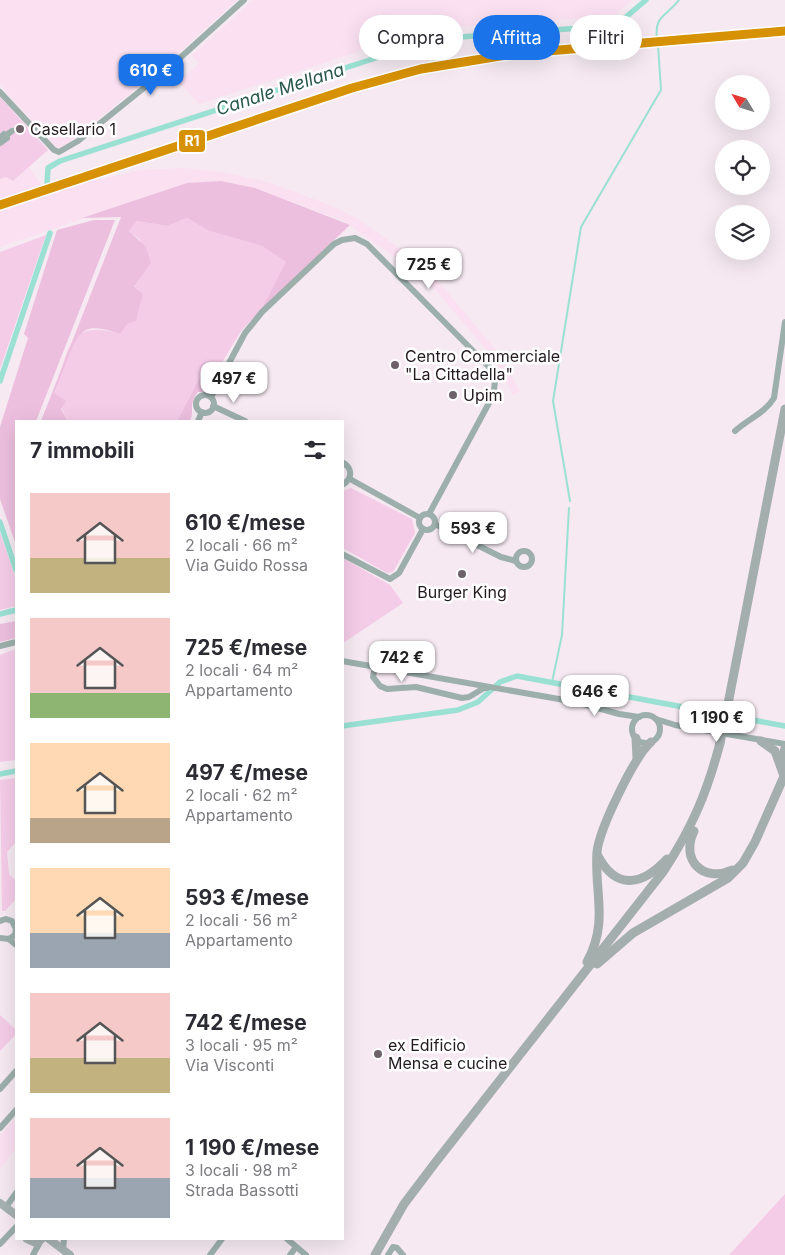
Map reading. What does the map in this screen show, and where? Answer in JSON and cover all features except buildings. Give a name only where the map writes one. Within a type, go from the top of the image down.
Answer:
[{"type":"highway","points":[[375,1255],[404,1204],[663,872],[694,820],[710,781],[720,743],[785,409]]},
{"type":"highway","points":[[546,1021],[556,1002],[586,964],[592,951],[599,920],[597,854],[599,839],[636,761],[638,753],[636,738]]},
{"type":"highway","points":[[546,1021],[563,1008],[594,968],[620,942],[711,889],[728,878],[743,863],[784,775],[775,751],[761,741]]},
{"type":"highway","points":[[636,761],[651,742]]},
{"type":"highway","points":[[781,764],[785,746]]},
{"type":"highway","points":[[597,854],[604,866],[619,879],[630,881],[644,878],[656,871],[668,858],[680,838],[705,787],[710,781]]},
{"type":"highway","points":[[710,781],[711,789],[706,806],[688,847],[692,859],[700,869],[708,874],[719,875],[731,871],[743,863]]},
{"type":"main road","points":[[3,1205],[15,1216]]},
{"type":"main road","points":[[43,1240],[65,1252]]},
{"type":"street","points":[[0,92],[50,146],[59,152],[78,141],[170,66],[244,0]]},
{"type":"street","points":[[0,143],[7,138],[3,137],[12,131]]},
{"type":"street","points":[[213,406],[211,397],[245,333],[262,312],[334,244],[342,240],[360,239],[393,269],[492,371],[495,389],[493,396],[429,514],[420,518]]},
{"type":"street","points":[[735,431],[746,421],[768,408],[774,398],[785,322]]},
{"type":"street","points":[[202,412],[197,406],[198,398],[206,395],[211,397]]},
{"type":"street","points":[[202,412],[208,412],[213,406]]},
{"type":"street","points":[[213,406],[243,420]]},
{"type":"street","points":[[198,420],[202,412]]},
{"type":"street","points":[[344,464],[351,470],[350,478],[344,483]]},
{"type":"street","points":[[350,478],[420,518]]},
{"type":"street","points":[[429,514],[433,516],[435,524],[500,557],[516,561]]},
{"type":"street","points":[[420,518],[420,526],[424,529],[431,529],[435,524]]},
{"type":"street","points":[[344,555],[390,579],[399,573],[424,529]]},
{"type":"street","points":[[0,646],[15,642]]},
{"type":"street","points":[[344,661],[576,702],[619,714],[639,717],[648,715],[675,726],[785,746]]},
{"type":"street","points":[[375,667],[373,677],[375,682],[387,689],[416,687],[462,698],[469,697],[484,688],[511,692],[515,697]]},
{"type":"street","points":[[619,714],[632,726],[636,738],[643,742],[651,742],[658,735],[675,726]]},
{"type":"street","points":[[632,726],[639,717]]},
{"type":"street","points":[[656,719],[660,727],[658,735]]},
{"type":"street","points":[[3,919],[15,914]]},
{"type":"street","points":[[3,919],[15,926]]},
{"type":"street","points":[[3,939],[15,933]]},
{"type":"street","points":[[3,939],[15,945]]},
{"type":"street","points":[[0,1089],[15,1072]]},
{"type":"street","points":[[0,1128],[15,1111]]},
{"type":"street","points":[[3,1205],[15,1194]]},
{"type":"street","points":[[0,1244],[15,1228]]},
{"type":"street","points":[[31,1255],[43,1240]]},
{"type":"street","points":[[210,1255],[221,1240]]},
{"type":"street","points":[[288,1240],[306,1255]]},
{"type":"street","points":[[290,1255],[296,1247]]},
{"type":"street","points":[[388,1255],[393,1247],[397,1248],[403,1255]]},
{"type":"shaded area","points":[[0,0],[237,0],[183,49],[77,137],[58,149],[0,85]]},
{"type":"shaded area","points":[[253,0],[632,0],[614,15],[570,15],[570,19],[560,20],[560,15],[473,15],[473,26],[463,27],[463,15],[359,15],[359,52],[199,104],[178,81],[199,64],[192,55]]},
{"type":"shaded area","points":[[0,97],[48,150],[13,181],[6,177],[0,179]]},
{"type":"shaded area","points":[[29,167],[43,188],[94,170],[98,180],[141,170],[184,168],[226,173],[272,183],[337,208],[358,219],[399,248],[438,281],[495,349],[520,391],[513,395],[493,358],[437,292],[409,267],[344,221],[255,188],[221,181],[187,183],[0,247],[0,179],[6,177],[13,181]]},
{"type":"shaded area","points":[[221,181],[255,188],[350,225],[261,310],[286,262],[262,246],[209,231],[187,218],[167,226],[137,221],[129,231],[146,247],[151,263],[134,287],[143,294],[136,321],[128,323],[120,334],[93,328],[82,333],[73,346],[54,393],[66,401],[61,409],[67,420],[41,420],[121,217],[82,218],[187,183]]},
{"type":"shaded area","points":[[187,218],[209,231],[262,246],[287,262],[261,310],[241,331],[210,382],[199,379],[178,420],[68,420],[54,393],[72,342],[79,335],[89,331],[102,330],[120,334],[134,288],[141,277],[140,240],[129,231],[137,221],[167,226]]},
{"type":"shaded area","points":[[94,220],[115,220],[36,420],[15,420],[15,542],[0,499],[0,427],[28,338],[24,334],[57,230]]},
{"type":"shaded area","points":[[46,235],[0,369],[0,252]]},
{"type":"shaded area","points":[[199,379],[210,382],[205,392],[198,392],[195,396],[190,420],[178,420]]},
{"type":"shaded area","points":[[351,488],[412,519],[415,533],[393,572],[387,573],[344,549],[344,491]]},
{"type":"shaded area","points":[[0,532],[15,576],[15,606],[0,610]]},
{"type":"shaded area","points":[[344,559],[390,585],[403,603],[344,642]]},
{"type":"shaded area","points":[[15,621],[15,638],[0,642],[0,624]]},
{"type":"shaded area","points":[[15,649],[15,760],[0,762],[0,655]]},
{"type":"shaded area","points":[[15,778],[15,843],[7,852],[9,874],[15,880],[15,900],[5,911],[2,911],[0,780]]},
{"type":"shaded area","points":[[0,1015],[15,1029],[15,1035],[0,1051]]},
{"type":"shaded area","points":[[15,1119],[15,1149],[0,1169],[0,1135]]},
{"type":"shaded area","points":[[785,1194],[785,1255],[729,1255]]},
{"type":"waterway","name":"Canale Mellana","points":[[47,185],[48,168],[60,161],[434,39],[606,26],[626,17],[646,0]]},
{"type":"waterway","points":[[657,39],[657,25],[659,21],[679,0]]},
{"type":"waterway","points":[[570,501],[553,401],[581,227],[661,90],[658,45]]},
{"type":"waterway","name":"Canale Mellana","points":[[0,381],[50,233]]},
{"type":"waterway","points":[[552,682],[562,635],[569,508]]},
{"type":"waterway","name":"Canale Mellana","points":[[0,522],[15,567]]},
{"type":"waterway","name":"Canale Mellana","points":[[0,614],[15,610]]},
{"type":"waterway","points":[[344,726],[458,710],[478,702],[500,682],[517,676],[785,726]]},
{"type":"waterway","points":[[0,774],[15,771]]},
{"type":"transit line","name":"R1","points":[[0,205],[352,88],[421,69],[512,54],[785,31]]},
{"type":"place","name":"Casellario 1","points":[[20,129]]},
{"type":"place","name":"Centro Commerciale \"La Cittadella\"","points":[[395,365]]},
{"type":"place","name":"Upim","points":[[453,395]]},
{"type":"place","name":"Burger King","points":[[462,574]]},
{"type":"place","name":"ex Edificio Mensa e cucine","points":[[378,1054]]}]
